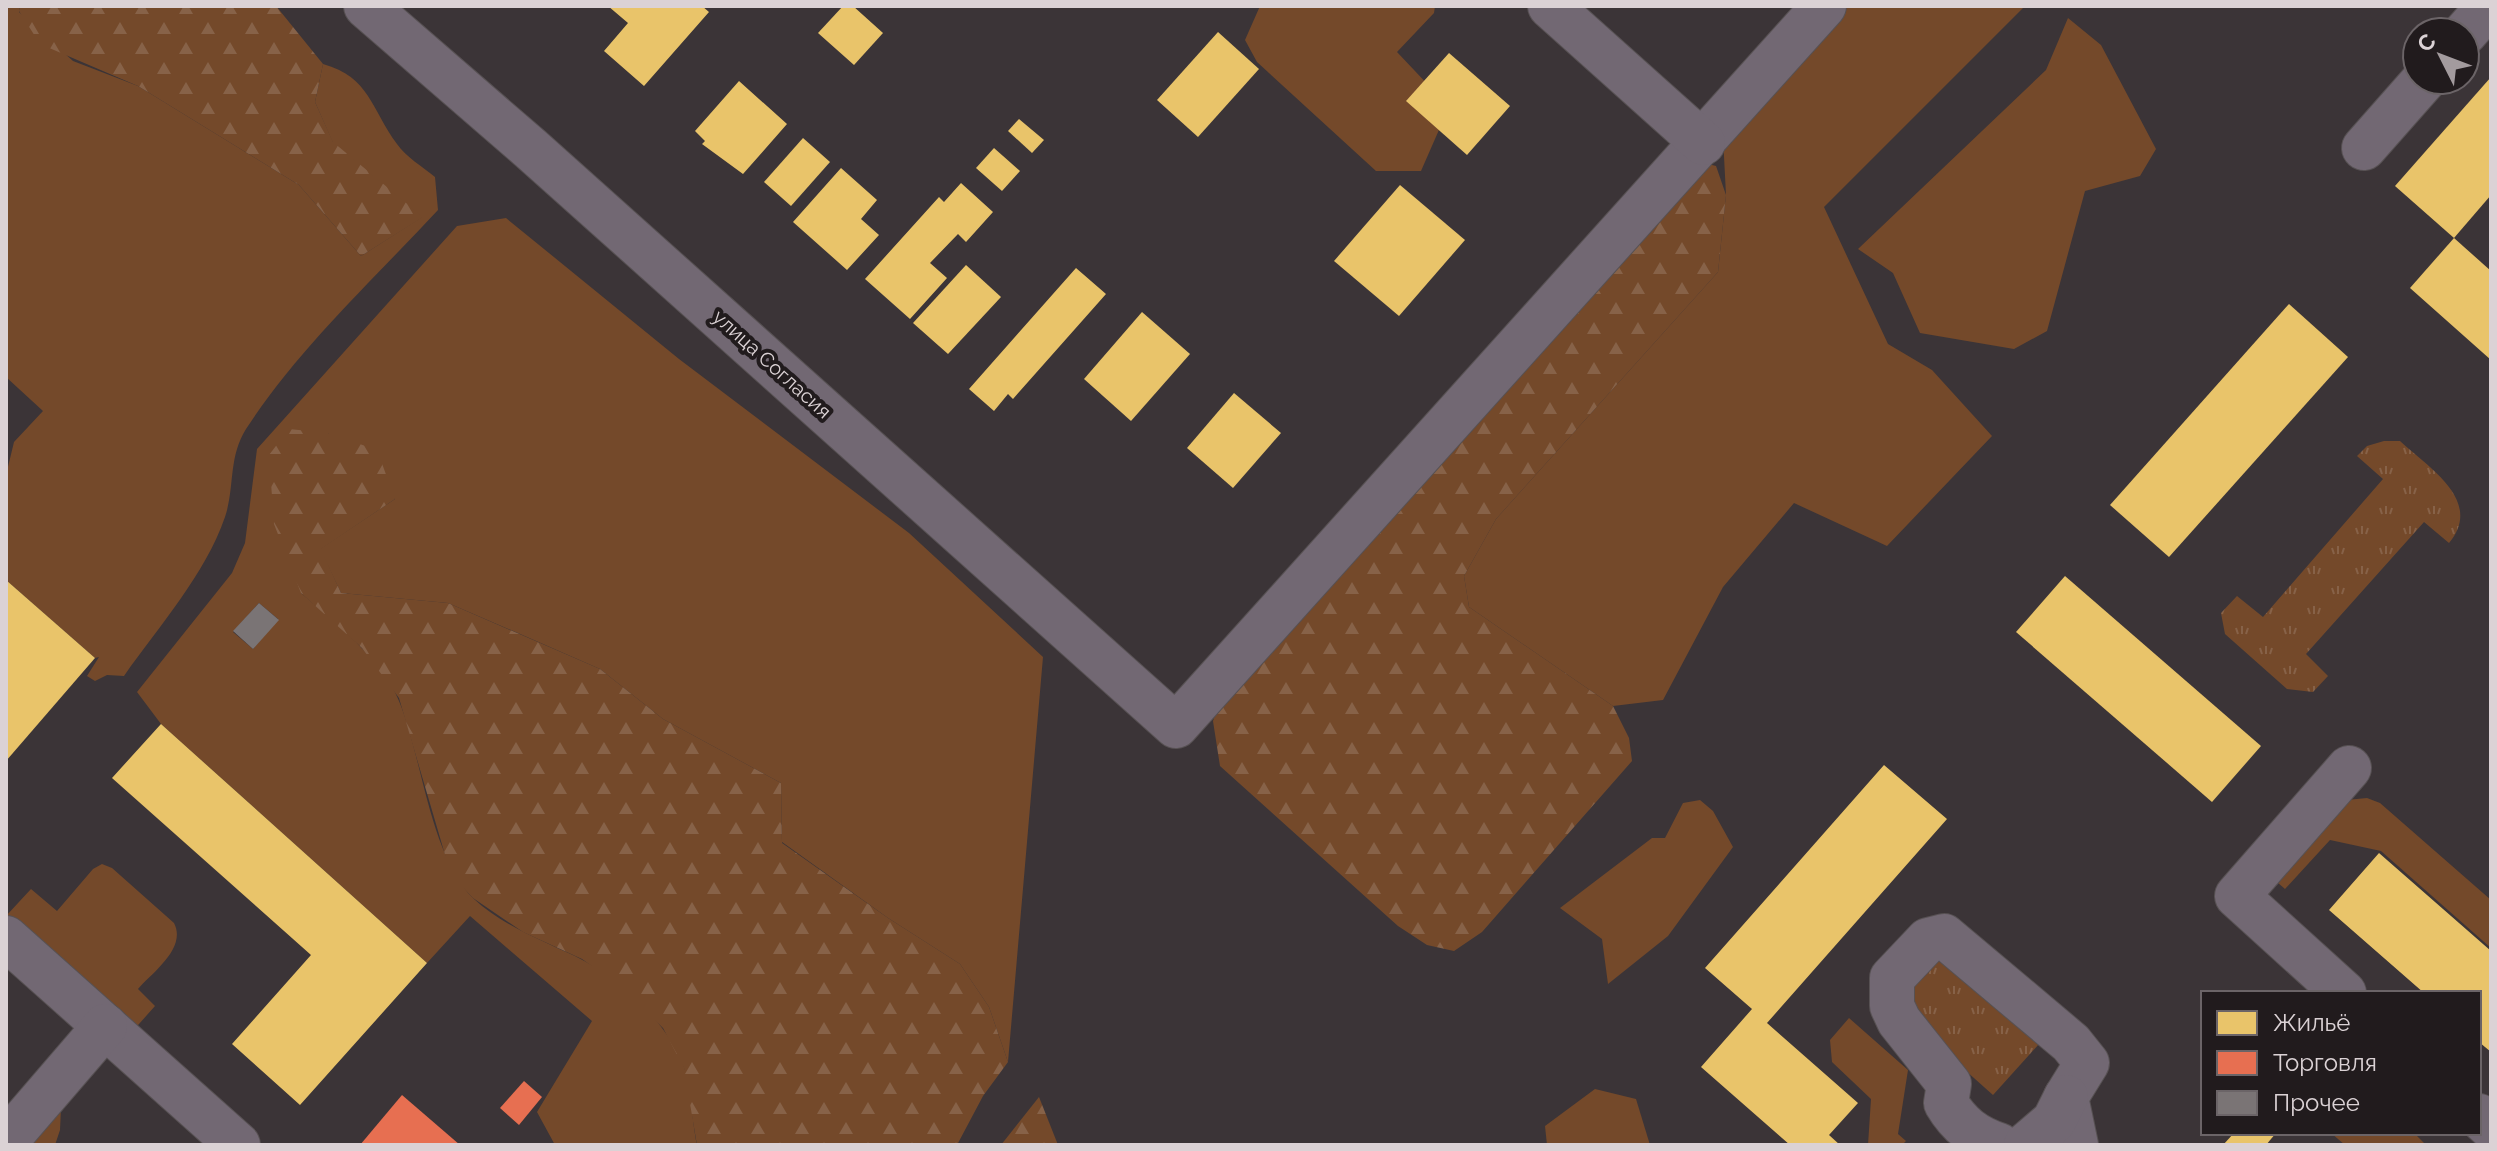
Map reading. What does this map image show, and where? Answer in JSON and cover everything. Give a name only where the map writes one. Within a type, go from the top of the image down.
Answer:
[{"type":"street","name":"улица Согласия","points":[[366,6],[531,149],[1176,726],[1703,143]]},
{"type":"street","points":[[1550,6],[1703,143],[1824,6]]},
{"type":"street","points":[[2364,148],[2410,96]]},
{"type":"street","points":[[2342,991],[2237,896],[2349,768]]},
{"type":"street","points":[[1999,1145],[1981,1139],[1956,1120],[1946,1103],[1949,1084],[1899,1021],[1892,1006],[1892,978],[1928,940],[1944,936],[2071,1043],[2087,1063],[2054,1121],[2026,1145]]},
{"type":"street","points":[[6,938],[238,1145]]},
{"type":"street","points":[[6,1141],[105,1026]]},
{"type":"street","points":[[2066,1097],[2076,1145]]},
{"type":"green space","points":[[6,6],[20,6],[19,12],[73,61],[138,86],[299,185],[361,256],[422,217],[333,143],[315,102],[323,64],[351,77],[360,86],[401,149],[435,177],[438,210],[312,343],[246,429],[234,462],[225,517],[206,559],[180,600],[124,676],[107,675],[95,681],[87,676],[99,657],[95,658],[6,580],[6,475],[14,442],[43,411],[6,377]]},
{"type":"green space","points":[[20,6],[276,6],[323,64],[315,102],[333,142],[423,217],[361,256],[299,185],[138,86],[40,44],[19,11]]},
{"type":"green space","points":[[1260,6],[1435,6],[1434,13],[1397,52],[1449,107],[1421,171],[1376,171],[1257,62],[1245,40]]},
{"type":"green space","points":[[1841,6],[2025,6],[1824,207],[1888,344],[1932,370],[1992,436],[1887,546],[1794,503],[1723,587],[1663,700],[1613,706],[1469,607],[1464,576],[1496,519],[1718,272],[1726,195],[1723,137]]},
{"type":"green space","points":[[2068,18],[2101,45],[2156,149],[2140,176],[2085,191],[2047,331],[2014,349],[1920,333],[1893,273],[1858,249],[2046,70]]},
{"type":"green space","points":[[1671,155],[1716,166],[1726,195],[1718,272],[1496,519],[1464,576],[1469,607],[1613,706],[1629,738],[1632,761],[1482,932],[1454,951],[1427,945],[1398,926],[1220,766],[1213,721],[1225,688]]},
{"type":"green space","points":[[506,218],[679,359],[909,533],[1043,657],[1008,1062],[989,1007],[960,964],[888,918],[782,842],[781,783],[663,719],[600,669],[527,637],[448,603],[341,593],[320,549],[395,499],[328,433],[301,593],[370,656],[392,686],[407,724],[437,832],[459,881],[474,899],[509,924],[608,976],[639,1002],[666,1033],[684,1067],[697,1145],[555,1145],[537,1112],[592,1021],[470,916],[427,963],[161,724],[137,692],[232,573],[245,543],[257,449],[457,226]],"holes":[[[259,603],[278,619],[253,649],[233,632]]]},
{"type":"green space","points":[[289,429],[328,433],[377,450],[395,499],[321,549],[341,593],[448,603],[600,669],[663,719],[781,783],[782,843],[888,918],[960,964],[989,1007],[1008,1062],[983,1096],[957,1145],[697,1145],[684,1068],[663,1028],[620,986],[582,959],[523,932],[473,898],[451,875],[399,698],[362,648],[301,593],[274,524],[269,455]]},
{"type":"green space","points":[[2400,441],[2448,486],[2457,499],[2460,513],[2458,528],[2449,543],[2424,522],[2306,654],[2328,676],[2313,692],[2287,689],[2225,634],[2221,613],[2237,596],[2263,617],[2383,479],[2357,456],[2367,446]]},
{"type":"green space","points":[[2367,798],[2380,803],[2491,900],[2491,948],[2381,851],[2330,840],[2285,889],[2270,876],[2336,801]]},
{"type":"green space","points":[[1700,800],[1713,811],[1733,847],[1668,936],[1608,984],[1602,939],[1560,908],[1652,838],[1665,838],[1683,803]]},
{"type":"green space","points":[[102,864],[112,868],[174,923],[177,932],[176,941],[166,959],[138,989],[155,1006],[131,1033],[6,921],[6,916],[31,889],[57,911],[93,869]]},
{"type":"green space","points":[[1938,955],[2049,1033],[1993,1095],[1910,1021],[1904,976]]},
{"type":"green space","points":[[1849,1018],[1908,1070],[1898,1134],[1906,1141],[1902,1145],[1868,1145],[1871,1099],[1832,1062],[1830,1040]]},
{"type":"green space","points":[[1595,1089],[1636,1099],[1650,1145],[1547,1145],[1545,1126]]},
{"type":"green space","points":[[1039,1097],[1058,1145],[1001,1145]]},
{"type":"green space","points":[[61,1108],[60,1130],[55,1145],[23,1145]]},
{"type":"green space","points":[[2333,1135],[2416,1135],[2426,1145],[2345,1145]]},
{"type":"building: Жильё","points":[[608,6],[702,6],[709,12],[644,86],[604,51],[628,23]]},
{"type":"building: Жильё","points":[[843,6],[853,6],[883,33],[854,65],[818,33]]},
{"type":"building: Жильё","points":[[1218,32],[1259,69],[1198,137],[1157,100]]},
{"type":"building: Жильё","points":[[1449,53],[1510,106],[1467,155],[1406,101]]},
{"type":"building: Жильё","points":[[2491,77],[2491,195],[2454,238],[2395,186],[2474,96],[2481,96],[2481,88]]},
{"type":"building: Жильё","points":[[739,81],[787,124],[743,174],[702,144],[705,141],[695,131]]},
{"type":"building: Жильё","points":[[1019,119],[1044,140],[1032,153],[1008,131]]},
{"type":"building: Жильё","points":[[803,138],[830,162],[791,206],[764,182]]},
{"type":"building: Жильё","points":[[994,148],[1020,171],[1002,191],[976,168]]},
{"type":"building: Жильё","points":[[841,168],[877,200],[861,219],[879,235],[847,270],[793,222]]},
{"type":"building: Жильё","points":[[961,183],[993,212],[966,242],[958,234],[930,263],[947,278],[910,319],[865,279],[939,197],[944,202]]},
{"type":"building: Жильё","points":[[1400,185],[1465,240],[1399,316],[1334,261]]},
{"type":"building: Жильё","points":[[2454,238],[2491,271],[2491,360],[2410,288]]},
{"type":"building: Жильё","points":[[966,265],[1001,297],[948,354],[913,323]]},
{"type":"building: Жильё","points":[[1076,268],[1106,294],[1013,399],[1008,394],[994,411],[969,389]]},
{"type":"building: Жильё","points":[[2289,304],[2348,357],[2169,557],[2110,505]]},
{"type":"building: Жильё","points":[[1142,312],[1190,354],[1131,421],[1084,379]]},
{"type":"building: Жильё","points":[[1234,393],[1281,433],[1233,488],[1187,448]]},
{"type":"building: Жильё","points":[[2065,576],[2261,746],[2212,802],[2016,632]]},
{"type":"building: Жильё","points":[[6,580],[95,658],[6,761]]},
{"type":"building: Жильё","points":[[161,724],[427,963],[300,1105],[232,1044],[311,955],[112,778]]},
{"type":"building: Жильё","points":[[1884,765],[1947,819],[1767,1023],[1858,1103],[1829,1135],[1840,1145],[1790,1145],[1701,1067],[1752,1009],[1705,968]]},
{"type":"building: Жильё","points":[[2379,853],[2491,951],[2491,1052],[2481,1044],[2481,991],[2422,991],[2329,910]]},
{"type":"building: Жильё","points":[[2232,1135],[2274,1135],[2266,1145],[2223,1145]]},
{"type":"building: Торговля","points":[[524,1081],[542,1097],[519,1125],[500,1108]]},
{"type":"building: Торговля","points":[[402,1095],[460,1145],[360,1145]]},
{"type":"building: Прочее","points":[[259,603],[279,620],[253,649],[233,631]]}]
